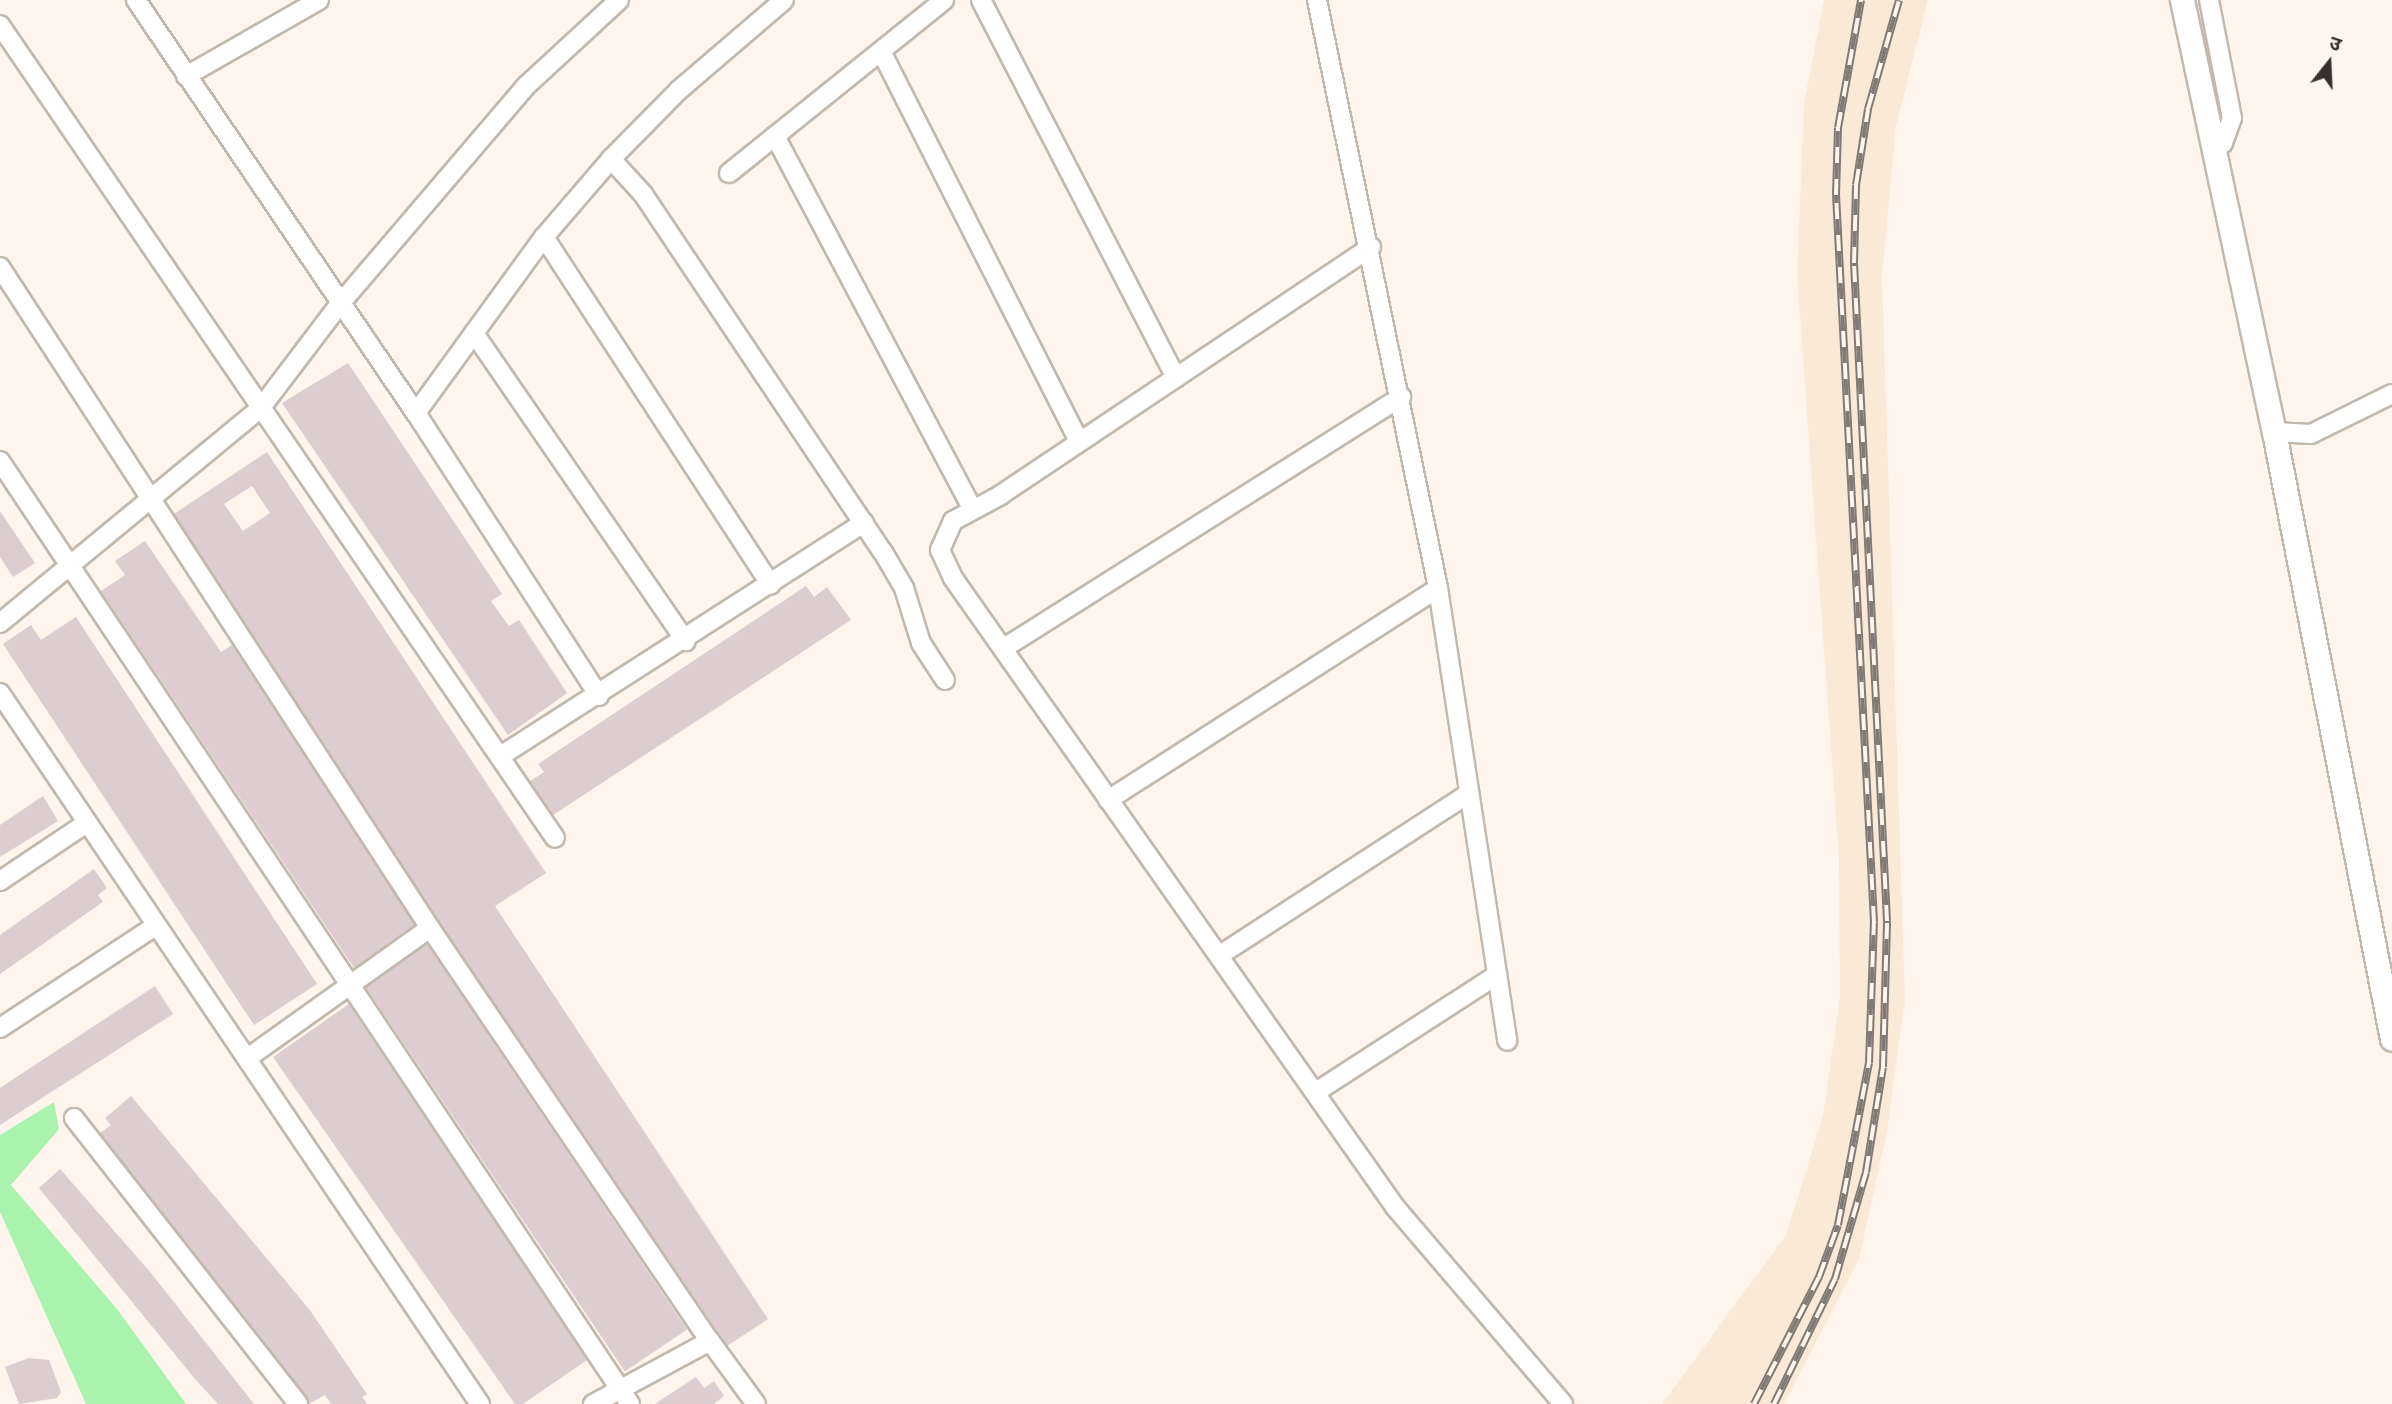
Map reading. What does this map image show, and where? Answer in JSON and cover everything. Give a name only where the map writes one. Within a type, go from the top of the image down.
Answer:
[{"type":"street","points":[[136,0],[339,305],[416,413],[599,696]]},
{"type":"street","points":[[186,76],[319,0]]},
{"type":"street","points":[[0,623],[74,566],[260,409],[339,305],[527,85],[619,0]]},
{"type":"street","points":[[416,413],[544,237],[611,159],[679,90],[785,0]]},
{"type":"street","points":[[729,173],[944,0]]},
{"type":"street","points":[[981,0],[1176,378]]},
{"type":"street","points":[[1317,0],[1371,247],[1438,588],[1507,1041]]},
{"type":"street","points":[[2182,0],[2274,432],[2392,1039]]},
{"type":"street","points":[[2209,0],[2232,118],[2223,143],[2212,148]]},
{"type":"street","points":[[0,25],[260,409],[502,755],[555,838]]},
{"type":"street","points":[[881,51],[1079,442]]},
{"type":"street","points":[[775,136],[973,510]]},
{"type":"street","points":[[611,159],[643,194],[864,523],[904,589],[921,643],[945,680]]},
{"type":"street","points":[[544,237],[771,585]]},
{"type":"street","points":[[1371,247],[1079,442],[953,521],[940,550],[953,578],[1317,1092],[1395,1207],[1563,1404]]},
{"type":"street","points":[[0,267],[430,928],[710,1341],[756,1404]]},
{"type":"street","points":[[474,333],[686,641]]},
{"type":"street","points":[[2274,432],[2311,434],[2392,394]]},
{"type":"street","points":[[1004,649],[1401,397]]},
{"type":"street","points":[[0,461],[74,566],[349,985],[627,1398]]},
{"type":"street","points":[[502,755],[686,641],[864,523]]},
{"type":"street","points":[[1108,800],[1438,588]]},
{"type":"street","points":[[0,693],[154,927],[249,1057],[299,1140],[480,1404]]},
{"type":"street","points":[[1220,955],[1468,794]]},
{"type":"street","points":[[0,881],[85,824]]},
{"type":"street","points":[[0,1028],[154,927]]},
{"type":"street","points":[[249,1057],[430,928]]},
{"type":"street","points":[[1317,1092],[1497,975]]},
{"type":"street","points":[[74,1118],[299,1404]]},
{"type":"street","points":[[593,1404],[627,1398],[710,1341]]},
{"type":"shaded area","points":[[1824,0],[1928,0],[1896,126],[1882,277],[1905,1001],[1887,1131],[1859,1259],[1784,1404],[1662,1404],[1786,1235],[1823,1116],[1840,997],[1839,860],[1797,274],[1804,103]]},
{"type":"green space","points":[[54,1102],[59,1129],[11,1185],[117,1309],[186,1404],[86,1404],[0,1212],[0,1135]]},
{"type":"building","points":[[348,363],[502,594],[491,601],[509,626],[519,620],[567,693],[508,735],[282,403]]},
{"type":"building","points":[[267,452],[546,873],[495,906],[768,1319],[727,1346],[439,922],[174,514]],"holes":[[[252,486],[270,513],[243,531],[224,504]]]},
{"type":"building","points":[[0,511],[35,563],[13,577],[0,557]]},
{"type":"building","points":[[145,541],[221,652],[232,645],[415,925],[354,968],[101,591],[125,575],[115,561]]},
{"type":"building","points":[[806,586],[814,597],[827,587],[851,620],[553,815],[530,781],[544,772],[538,764]]},
{"type":"building","points":[[76,617],[317,984],[254,1025],[3,644],[31,625],[41,640]]},
{"type":"building","points":[[43,796],[58,821],[0,857],[0,825]]},
{"type":"building","points":[[94,869],[107,888],[98,895],[103,902],[0,974],[0,935]]},
{"type":"building","points":[[427,944],[687,1330],[625,1371],[365,986]]},
{"type":"building","points":[[155,986],[173,1014],[0,1125],[0,1088]]},
{"type":"building","points":[[349,1004],[587,1360],[523,1404],[515,1404],[273,1057]]},
{"type":"building","points":[[131,1096],[309,1309],[367,1394],[362,1397],[367,1404],[331,1404],[325,1395],[309,1404],[100,1133],[111,1125],[105,1118]]},
{"type":"building","points":[[60,1169],[151,1273],[254,1404],[218,1404],[195,1379],[39,1188]]},
{"type":"building","points":[[29,1358],[49,1360],[61,1392],[57,1398],[19,1404],[5,1367]]},
{"type":"building","points":[[696,1377],[704,1388],[714,1381],[724,1396],[714,1404],[655,1404]]},
{"type":"railway","points":[[1754,1404],[1819,1277],[1838,1225],[1869,1063],[1874,922],[1836,195],[1838,128],[1861,0]]},
{"type":"railway","points":[[1774,1404],[1835,1279],[1866,1172],[1883,1067],[1887,921],[1854,263],[1856,185],[1868,109],[1899,0]]}]
